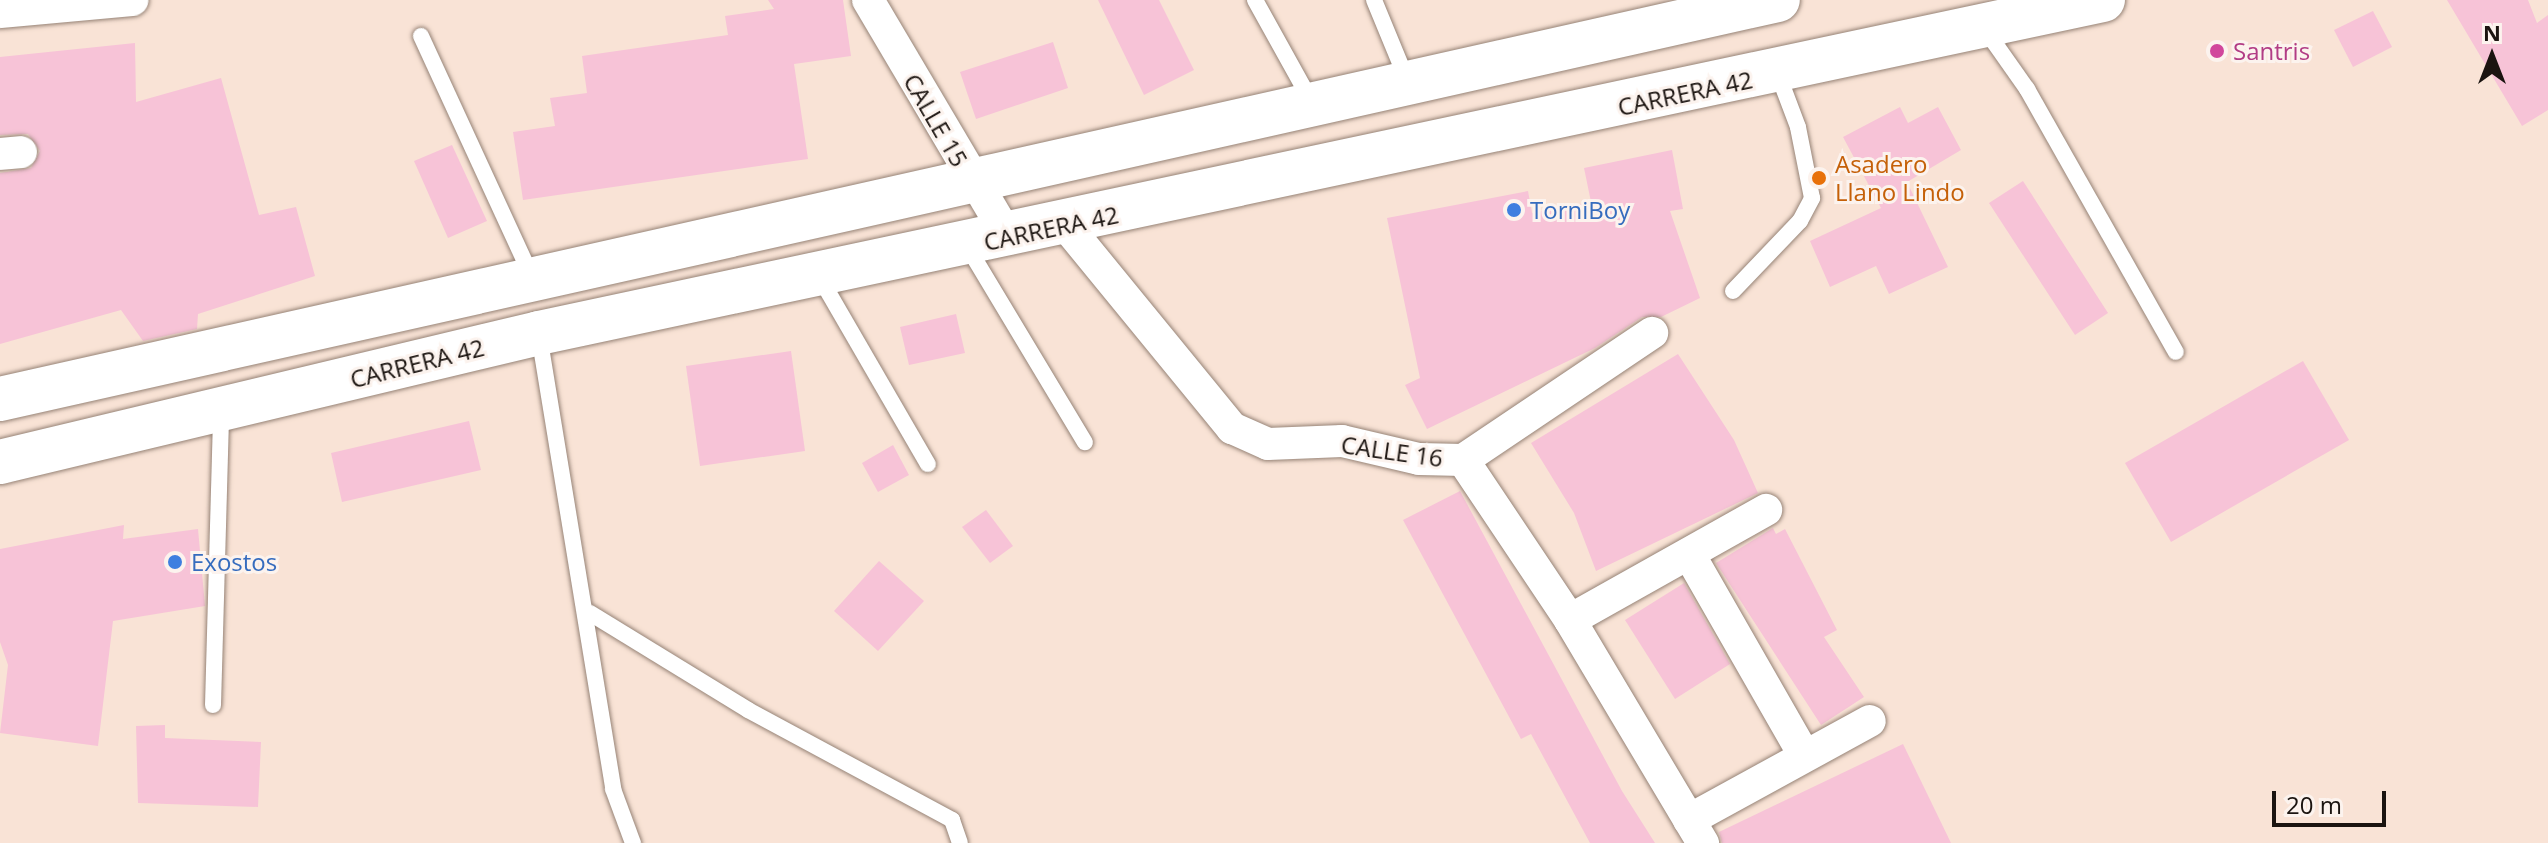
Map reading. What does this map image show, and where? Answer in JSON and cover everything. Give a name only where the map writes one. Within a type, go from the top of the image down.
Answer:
[{"type":"highway","name":"CARRERA 42","points":[[0,462],[539,333],[820,278],[1778,74],[2103,0]]},
{"type":"highway","points":[[0,399],[969,178],[1770,1]]},
{"type":"street","points":[[0,12],[132,0]]},
{"type":"street","name":"CALLE 15","points":[[868,0],[969,178],[988,242]]},
{"type":"street","name":"CALLE 16","points":[[1065,224],[1232,428],[1268,444],[1342,441],[1419,459],[1463,460],[1570,620],[1696,832]]},
{"type":"street","points":[[1463,460],[1652,333]]},
{"type":"street","points":[[1570,620],[1766,510]]},
{"type":"street","points":[[1689,554],[1803,753]]},
{"type":"street","points":[[1696,832],[1803,753],[1870,721]]},
{"type":"lane","points":[[1255,0],[1312,103]]},
{"type":"lane","points":[[1374,0],[1409,82]]},
{"type":"lane","points":[[1984,27],[2027,89],[2176,352]]},
{"type":"lane","points":[[421,36],[532,277]]},
{"type":"lane","points":[[1733,291],[1800,221],[1812,198],[1798,127],[1778,74]]},
{"type":"lane","points":[[988,242],[1085,442]]},
{"type":"lane","points":[[820,278],[928,464]]},
{"type":"lane","points":[[539,333],[590,613],[613,789],[633,843]]},
{"type":"lane","points":[[213,705],[221,411]]},
{"type":"lane","points":[[590,613],[748,710],[952,820],[960,843]]},
{"type":"building","points":[[768,0],[843,0],[851,56],[794,64],[808,159],[523,200],[513,132],[555,126],[550,98],[587,93],[582,56],[728,35],[725,16],[774,9]]},
{"type":"building","points":[[1098,0],[1159,0],[1194,70],[1144,95]]},
{"type":"building","points":[[2447,0],[2528,0],[2537,23],[2548,15],[2548,110],[2522,126]]},
{"type":"building","points":[[2373,11],[2392,47],[2353,67],[2334,30]]},
{"type":"building","points":[[1053,42],[1068,88],[976,119],[960,72]]},
{"type":"building","points":[[135,43],[136,102],[221,78],[259,215],[296,207],[315,276],[198,314],[197,329],[143,341],[121,310],[0,344],[0,173],[31,168],[40,151],[28,134],[0,135],[0,57]]},
{"type":"building","points":[[1900,107],[1908,123],[1938,107],[1961,150],[1907,182],[1948,267],[1889,294],[1876,266],[1830,287],[1810,241],[1881,208],[1843,137]]},
{"type":"building","points":[[452,145],[487,221],[448,238],[414,161]]},
{"type":"building","points":[[1672,150],[1683,209],[1670,211],[1700,298],[1661,317],[1642,317],[1595,348],[1427,429],[1405,385],[1420,378],[1387,218],[1528,191],[1532,213],[1591,202],[1584,168]]},
{"type":"building","points":[[2023,181],[2108,313],[2075,335],[1989,203]]},
{"type":"building","points":[[956,314],[965,353],[909,365],[900,327]]},
{"type":"building","points":[[791,351],[805,451],[700,466],[686,366]]},
{"type":"building","points":[[1678,354],[1734,440],[1758,493],[1596,571],[1574,513],[1531,443]]},
{"type":"building","points":[[2303,361],[2349,440],[2171,542],[2125,463]]},
{"type":"building","points":[[469,421],[481,470],[342,502],[331,453]]},
{"type":"building","points":[[893,445],[909,475],[878,492],[862,463]]},
{"type":"building","points":[[1460,491],[1622,791],[1655,843],[1590,843],[1531,734],[1521,739],[1403,520]]},
{"type":"building","points":[[986,510],[1013,546],[990,563],[962,527]]},
{"type":"building","points":[[124,525],[123,539],[198,529],[205,606],[113,621],[98,746],[0,733],[8,665],[0,642],[0,549]]},
{"type":"building","points":[[1773,528],[1776,534],[1785,529],[1837,630],[1824,637],[1864,697],[1821,725],[1716,563]]},
{"type":"building","points":[[879,561],[924,601],[878,651],[834,611]]},
{"type":"building","points":[[1684,583],[1730,664],[1675,699],[1625,620]]},
{"type":"building","points":[[165,725],[165,738],[261,742],[258,807],[138,803],[136,726]]},
{"type":"building","points":[[1903,744],[1951,843],[1722,843],[1719,832]]},
{"type":"place","name":"Santris","points":[[2217,51]]},
{"type":"place","name":"Asadero Llano Lindo","points":[[1819,178]]},
{"type":"place","name":"TorniBoy","points":[[1514,210]]},
{"type":"place","name":"Exostos","points":[[175,562]]}]
